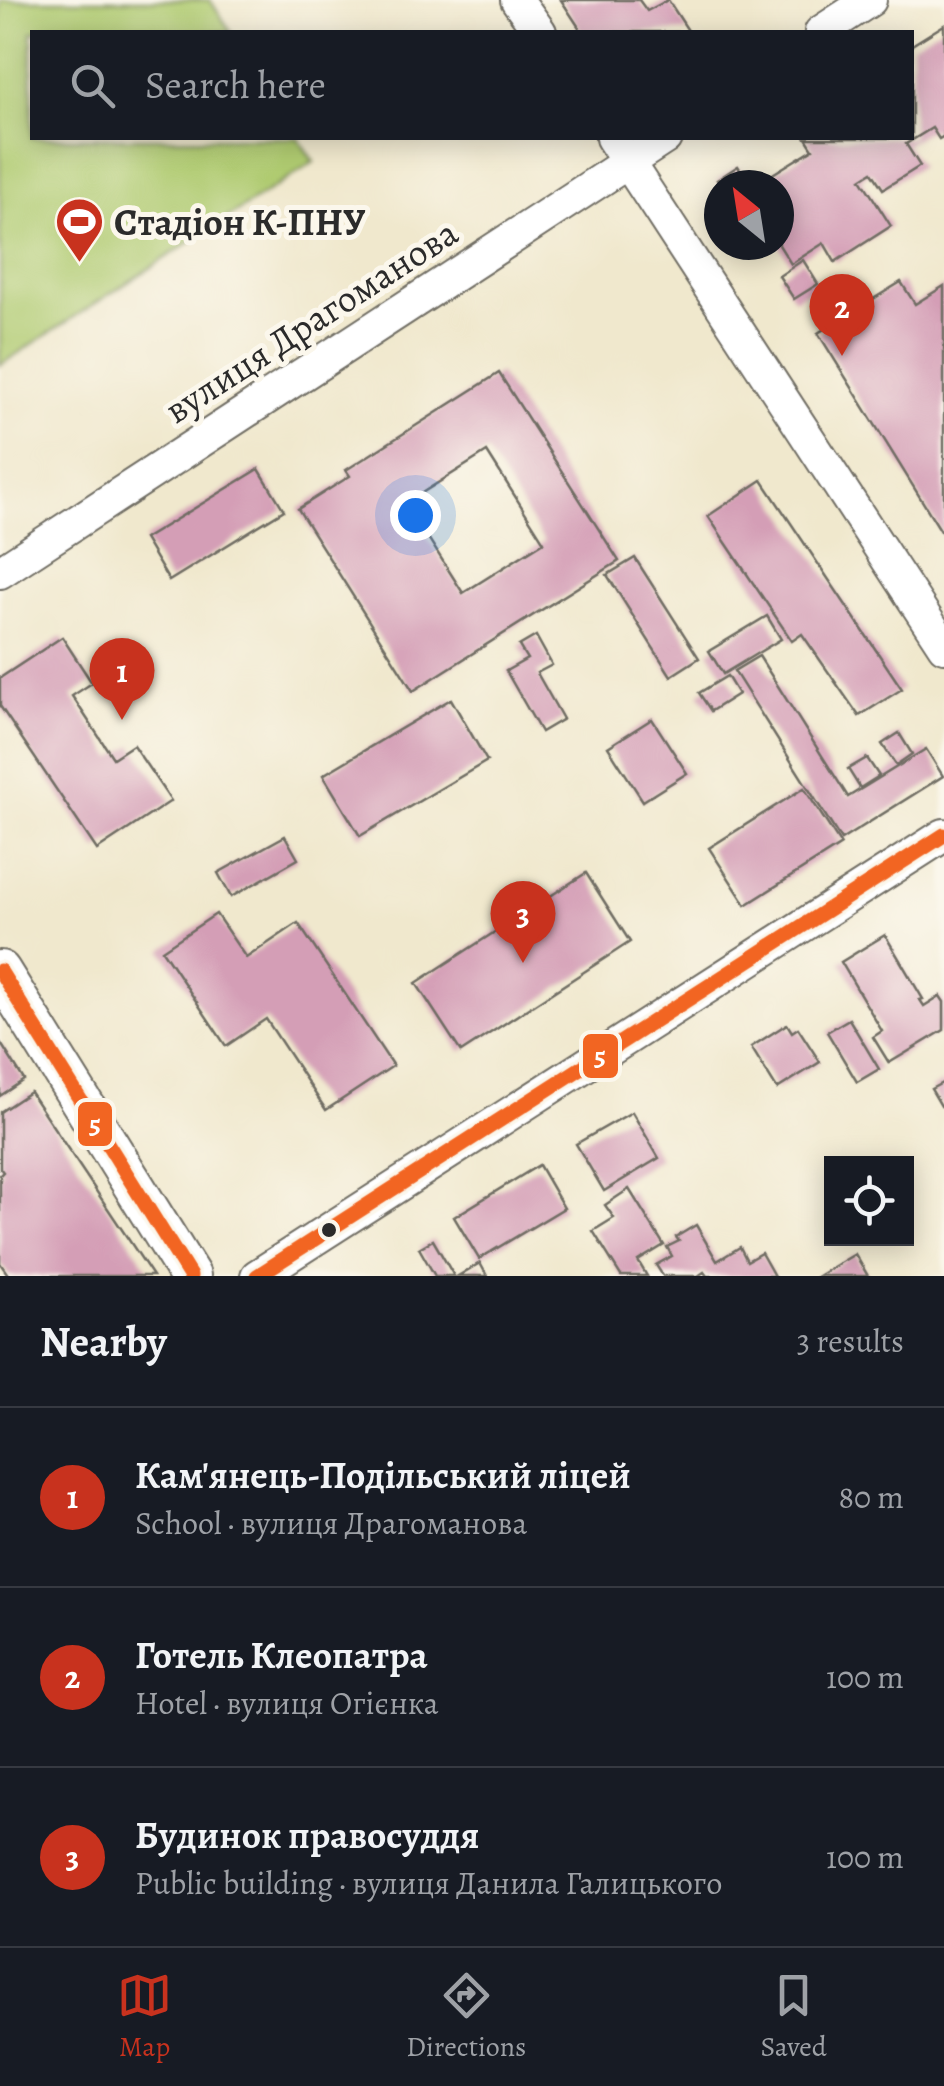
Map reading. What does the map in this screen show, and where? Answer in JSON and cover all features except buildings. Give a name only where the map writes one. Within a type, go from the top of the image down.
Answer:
[{"type":"street","points":[[517,0],[539,30]]},
{"type":"street","points":[[824,30],[870,0]]},
{"type":"street","name":"вулиця Драгоманова","points":[[0,572],[620,150],[658,140]]},
{"type":"street","points":[[620,150],[944,646]]},
{"type":"street","points":[[257,1276],[944,835]]},
{"type":"street","points":[[0,972],[190,1276]]},
{"type":"green space","name":"Стадіон К-ПНУ","points":[[0,0],[210,0],[230,30],[30,30],[30,140],[299,140],[314,162],[0,365]]},
{"type":"transit line","name":"5","points":[[257,1276],[944,835]]},
{"type":"transit line","name":"5","points":[[0,971],[190,1276]]},
{"type":"place","name":"Стадіон К-ПНУ","points":[[79,264]]},
{"type":"place","name":"Готель Клеопатра","points":[[842,356]]},
{"type":"place","name":"Кам'янець-Подільський ліцей","points":[[122,720]]},
{"type":"place","name":"Будинок правосуддя","points":[[523,963]]}]
